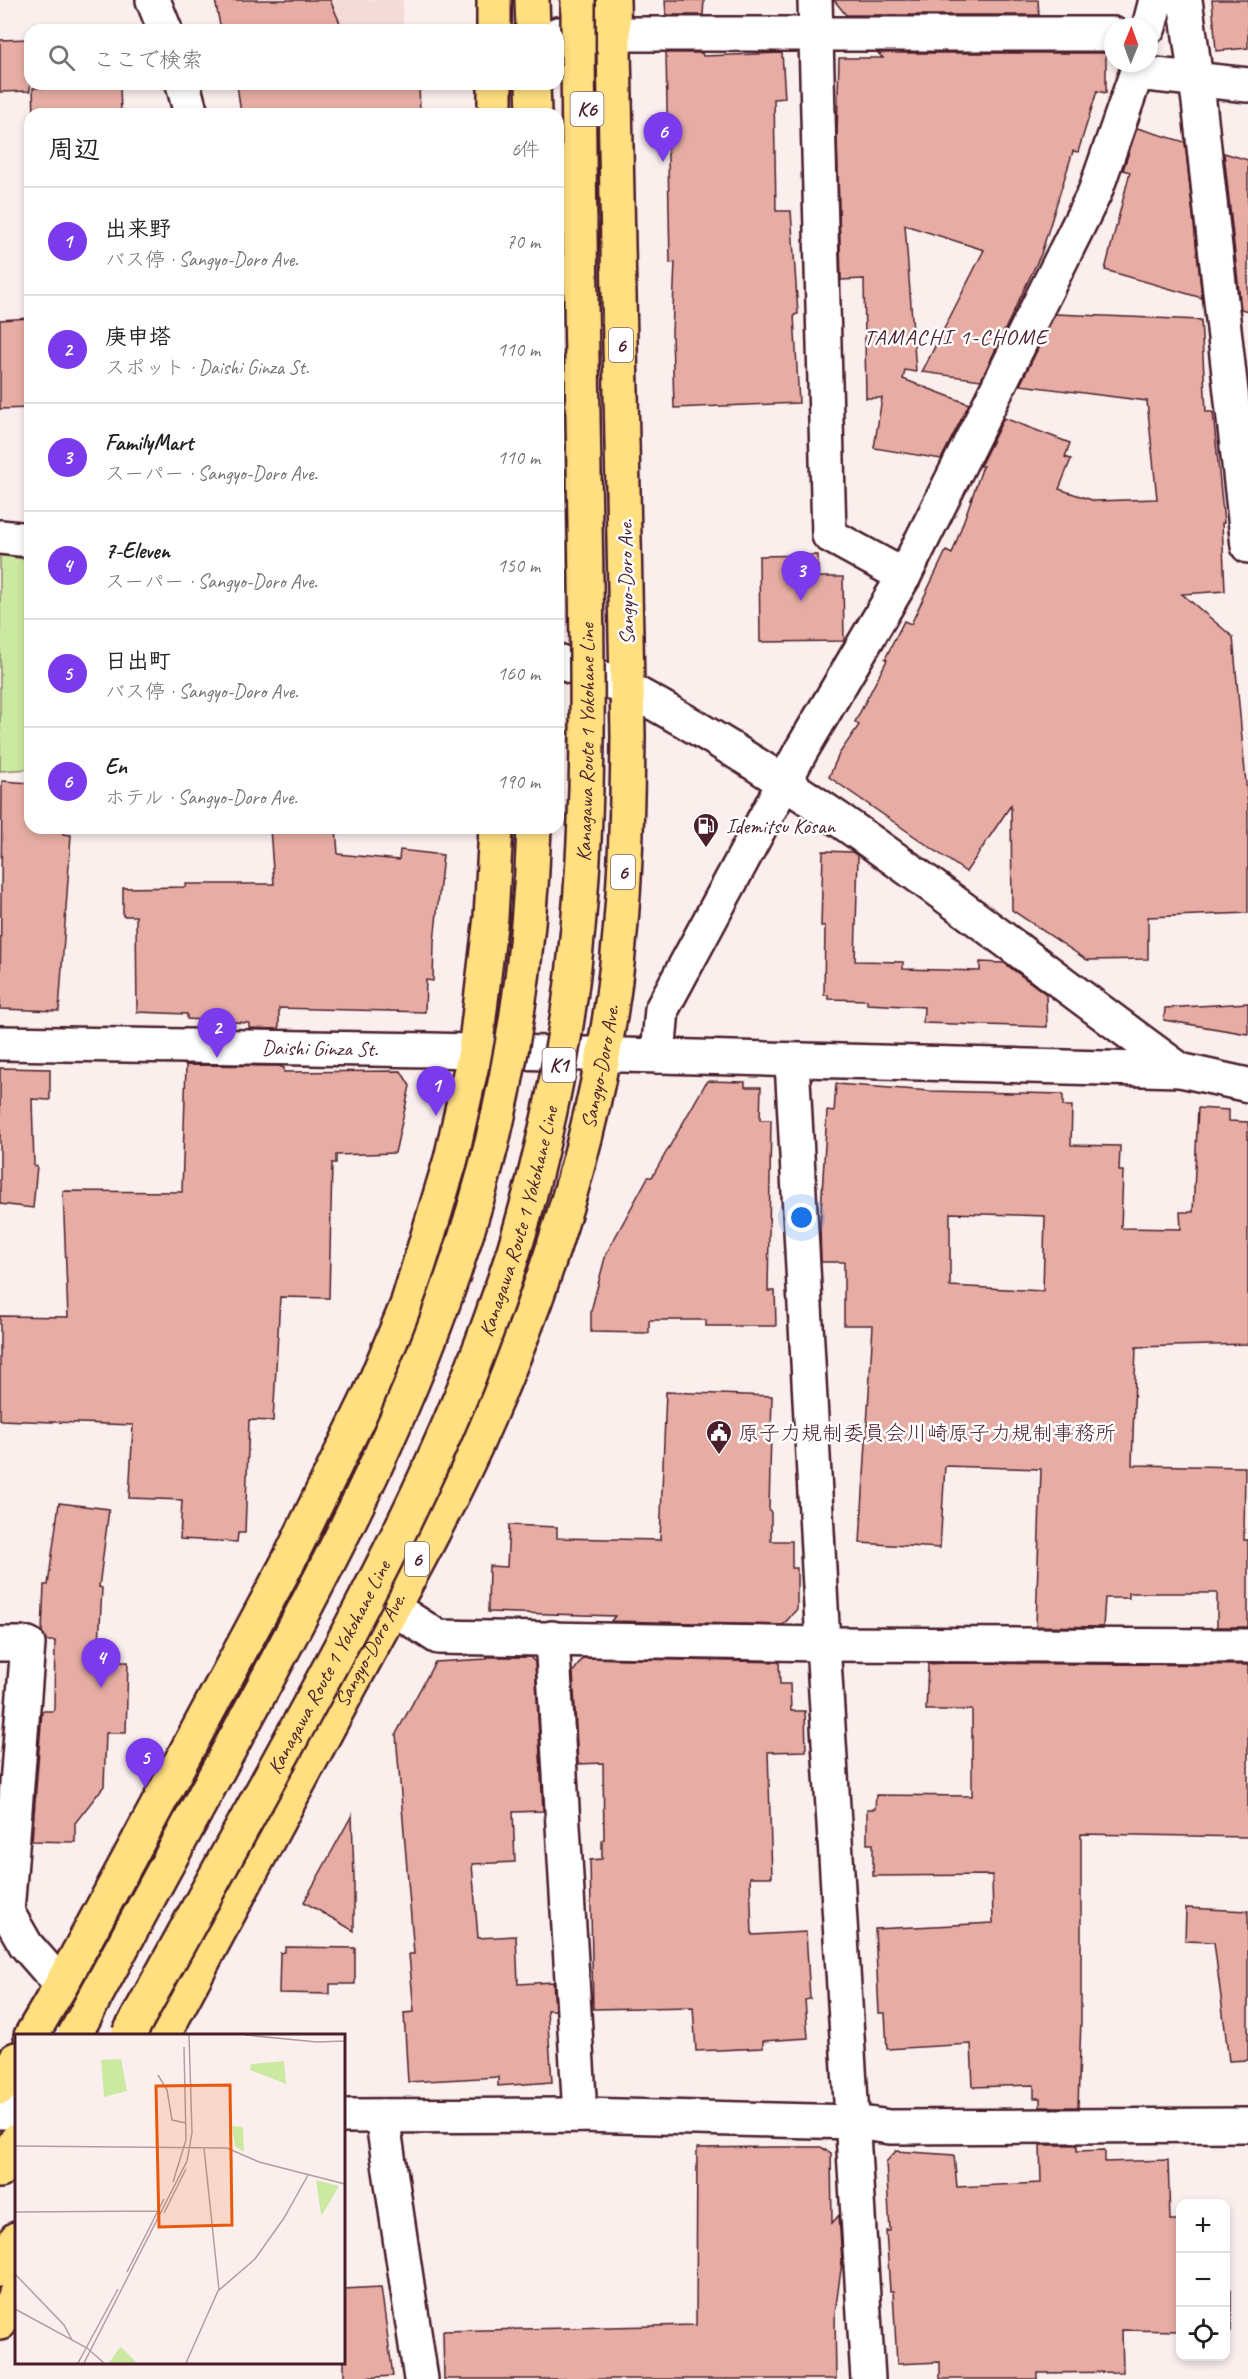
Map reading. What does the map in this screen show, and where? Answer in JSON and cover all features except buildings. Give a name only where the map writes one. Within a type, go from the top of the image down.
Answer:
[{"type":"main road","points":[[494,0],[494,24]]},
{"type":"main road","points":[[532,0],[533,24]]},
{"type":"main road","name":"Kanagawa Route 1 Yokohane Line","points":[[129,2034],[356,1620],[406,1518],[484,1339],[521,1225],[554,1088],[573,976],[586,806],[586,581],[579,218],[578,0]]},
{"type":"main road","name":"K6","points":[[579,218],[595,0]]},
{"type":"main road","name":"Sangyo-Doro Ave.","points":[[164,2034],[393,1608],[476,1445],[520,1341],[556,1238],[604,1054],[618,948],[628,807],[628,689],[613,0]]},
{"type":"main road","points":[[495,90],[495,108]]},
{"type":"main road","points":[[533,90],[534,108]]},
{"type":"main road","points":[[32,2034],[61,1985],[288,1562],[370,1394],[407,1305],[451,1159],[475,1051],[491,917],[496,834]]},
{"type":"main road","points":[[75,2034],[350,1524],[399,1415],[435,1325],[468,1224],[505,1077],[530,919],[534,834]]},
{"type":"main road","points":[[0,2088],[15,2061]]},
{"type":"main road","points":[[0,2171],[15,2143]]},
{"type":"main road","points":[[0,2270],[15,2242]]},
{"type":"main road","points":[[0,2323],[15,2296]]},
{"type":"street","points":[[153,0],[163,24]]},
{"type":"street","points":[[815,0],[829,535],[904,576]]},
{"type":"street","points":[[1151,18],[1156,0]]},
{"type":"street","points":[[1185,0],[1246,509],[1248,546]]},
{"type":"street","points":[[564,34],[1104,34]]},
{"type":"street","points":[[658,1056],[662,1009],[785,782],[904,576],[1095,192],[1138,72]]},
{"type":"street","points":[[1158,72],[1196,80],[1248,85]]},
{"type":"street","points":[[185,90],[189,108]]},
{"type":"street","points":[[0,537],[24,539]]},
{"type":"street","points":[[564,664],[628,689],[818,802],[1180,1070],[1248,1085]]},
{"type":"street","name":"Daishi Ginza St.","points":[[0,1043],[475,1051],[1180,1070]]},
{"type":"street","points":[[792,1061],[823,1644],[854,2122],[867,2379]]},
{"type":"street","points":[[393,1608],[438,1637],[823,1644],[1248,1646]]},
{"type":"street","points":[[552,1638],[580,2115]]},
{"type":"street","points":[[0,1644],[28,1644],[7,1912],[26,1945],[61,1985]]},
{"type":"street","points":[[345,2116],[580,2115],[854,2122],[890,2127],[1248,2125]]},
{"type":"street","points":[[382,2116],[421,2379]]},
{"type":"shaded area","points":[[275,0],[403,0],[403,24],[279,24]]},
{"type":"green space","points":[[0,555],[24,559],[24,769],[0,771]]},
{"type":"place","name":"En","points":[[663,162]]},
{"type":"place","name":"FamilyMart","points":[[801,601]]},
{"type":"place","name":"Idemitsu Kosan","points":[[706,849]]},
{"type":"place","name":"庚申塔","points":[[217,1058]]},
{"type":"place","name":"出来野","points":[[436,1116]]},
{"type":"place","name":"原子力規制委員会川崎原子力規制事務所","points":[[719,1456]]},
{"type":"place","name":"7-Eleven","points":[[101,1688]]},
{"type":"place","name":"日出町","points":[[145,1788]]},
{"type":"district","name":"TAMACHI 1-CHOME","points":[[956,336]]}]
